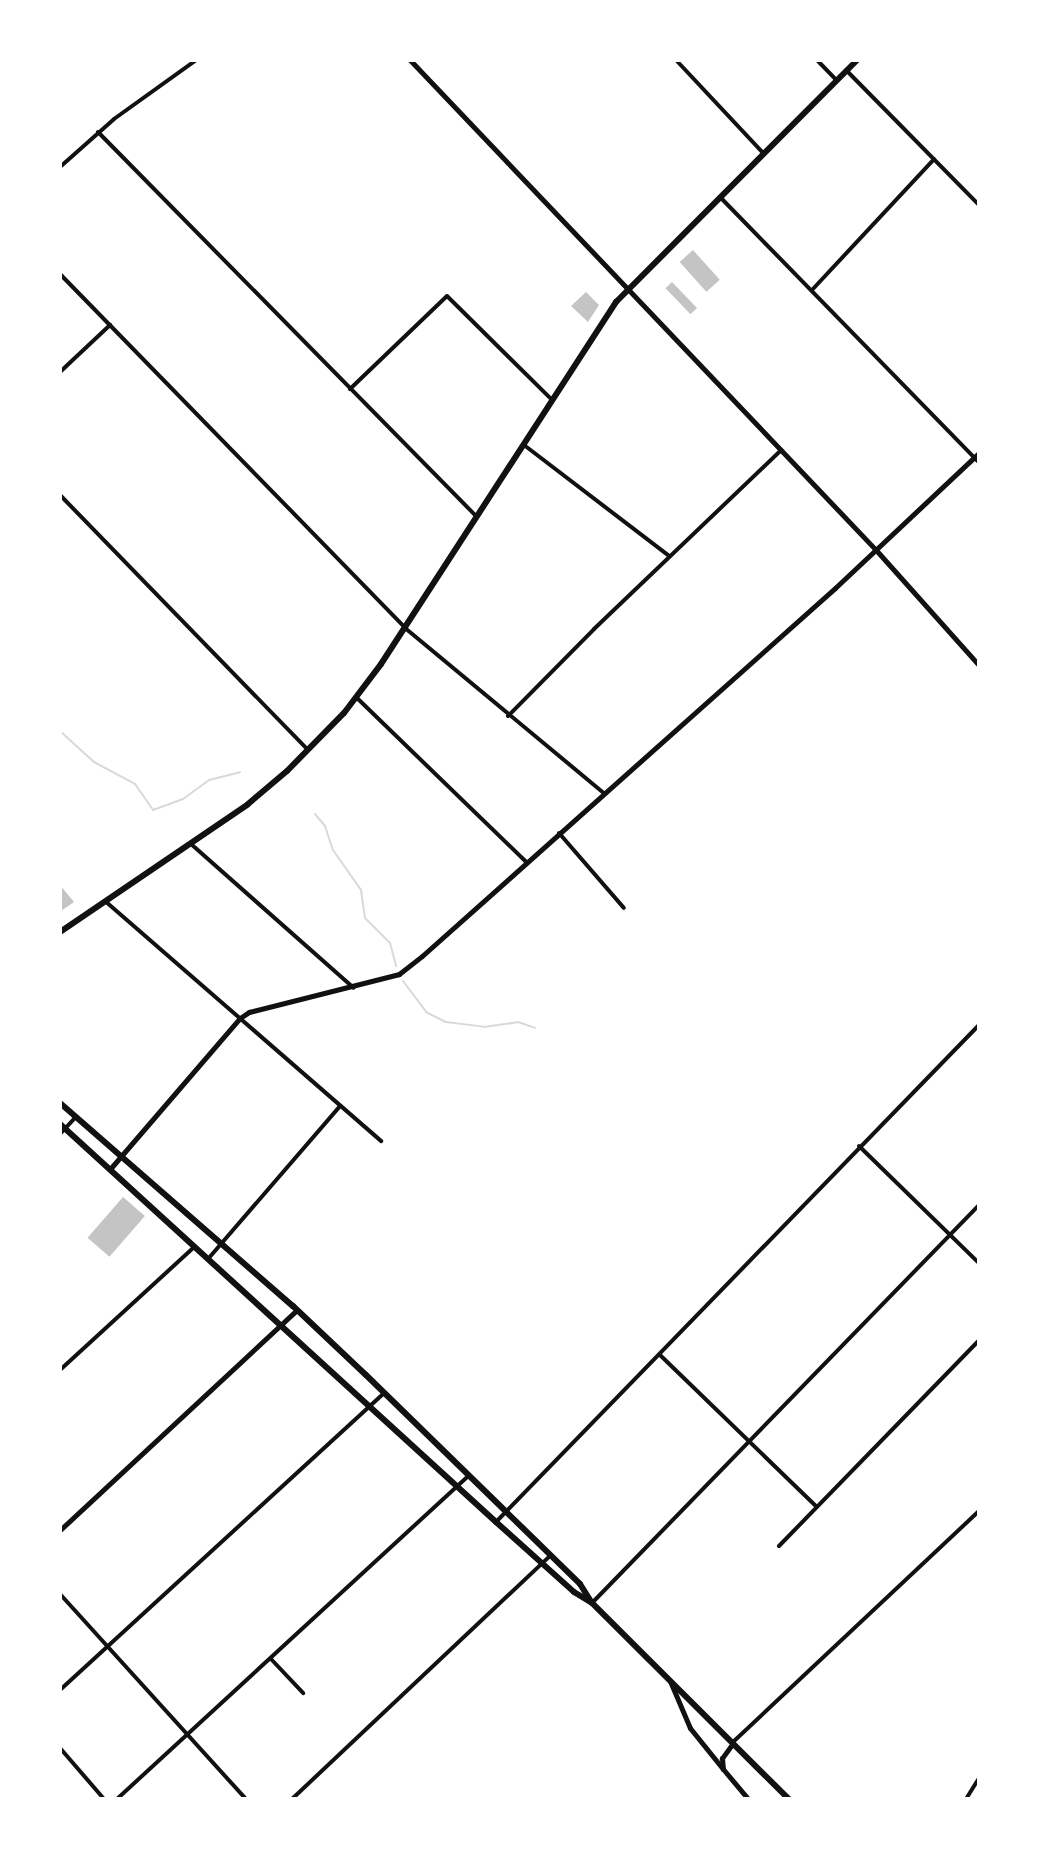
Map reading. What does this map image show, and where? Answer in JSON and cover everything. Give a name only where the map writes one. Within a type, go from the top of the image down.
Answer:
[{"type":"main road","points":[[60,932],[256,798],[308,750],[357,698],[551,399],[628,288],[857,60]]},
{"type":"main road","points":[[60,1103],[297,1310],[507,1511],[580,1584],[592,1603]]},
{"type":"main road","points":[[62,1128],[542,1564],[592,1603],[789,1799]]},
{"type":"street","points":[[60,167],[98,132],[196,60]]},
{"type":"street","points":[[410,60],[876,550],[979,665]]},
{"type":"street","points":[[676,60],[763,153]]},
{"type":"street","points":[[817,60],[836,80]]},
{"type":"street","points":[[846,70],[979,205]]},
{"type":"street","points":[[98,132],[476,516]]},
{"type":"street","points":[[812,290],[934,159]]},
{"type":"street","points":[[110,1169],[240,1018],[249,1012],[354,988],[401,972],[978,457],[720,196]]},
{"type":"street","points":[[60,274],[405,628],[604,793]]},
{"type":"street","points":[[350,389],[447,296],[551,399]]},
{"type":"street","points":[[60,372],[110,325]]},
{"type":"street","points":[[522,444],[669,556]]},
{"type":"street","points":[[508,716],[781,450]]},
{"type":"street","points":[[60,495],[308,750]]},
{"type":"street","points":[[357,698],[526,862]]},
{"type":"street","points":[[559,833],[624,908]]},
{"type":"street","points":[[191,844],[354,988]]},
{"type":"street","points":[[105,901],[381,1141]]},
{"type":"street","points":[[496,1522],[979,1025]]},
{"type":"street","points":[[207,1260],[340,1106]]},
{"type":"street","points":[[62,1128],[76,1117]]},
{"type":"street","points":[[859,1146],[979,1263]]},
{"type":"street","points":[[592,1603],[750,1444],[979,1205]]},
{"type":"street","points":[[60,1370],[194,1247]]},
{"type":"street","points":[[60,1530],[297,1310]]},
{"type":"street","points":[[779,1546],[979,1340]]},
{"type":"street","points":[[660,1355],[817,1507]]},
{"type":"street","points":[[60,1690],[384,1393]]},
{"type":"street","points":[[117,1799],[469,1475]]},
{"type":"street","points":[[723,1769],[722,1758],[733,1742],[979,1511]]},
{"type":"street","points":[[292,1799],[551,1555]]},
{"type":"street","points":[[60,1594],[190,1733],[246,1799]]},
{"type":"street","points":[[271,1659],[303,1693]]},
{"type":"street","points":[[668,1676],[683,1716],[748,1799]]},
{"type":"street","points":[[60,1748],[104,1799]]},
{"type":"street","points":[[966,1799],[979,1778]]},
{"type":"building","points":[[693,250],[720,280],[706,292],[680,262]]},
{"type":"building","points":[[672,282],[697,308],[691,314],[666,288]]},
{"type":"building","points":[[586,292],[599,305],[588,322],[571,306]]},
{"type":"building","points":[[60,885],[74,902],[61,911],[60,908]]},
{"type":"building","points":[[123,1197],[145,1216],[109,1257],[88,1238]]},
{"type":"waterway","points":[[60,731],[94,762],[135,784],[153,810],[183,799],[209,780],[240,772]]},
{"type":"waterway","points":[[315,814],[325,826],[333,850],[361,890],[365,918],[390,943],[396,966]]},
{"type":"waterway","points":[[403,981],[426,1012],[446,1022],[484,1027],[518,1022],[535,1028]]}]
